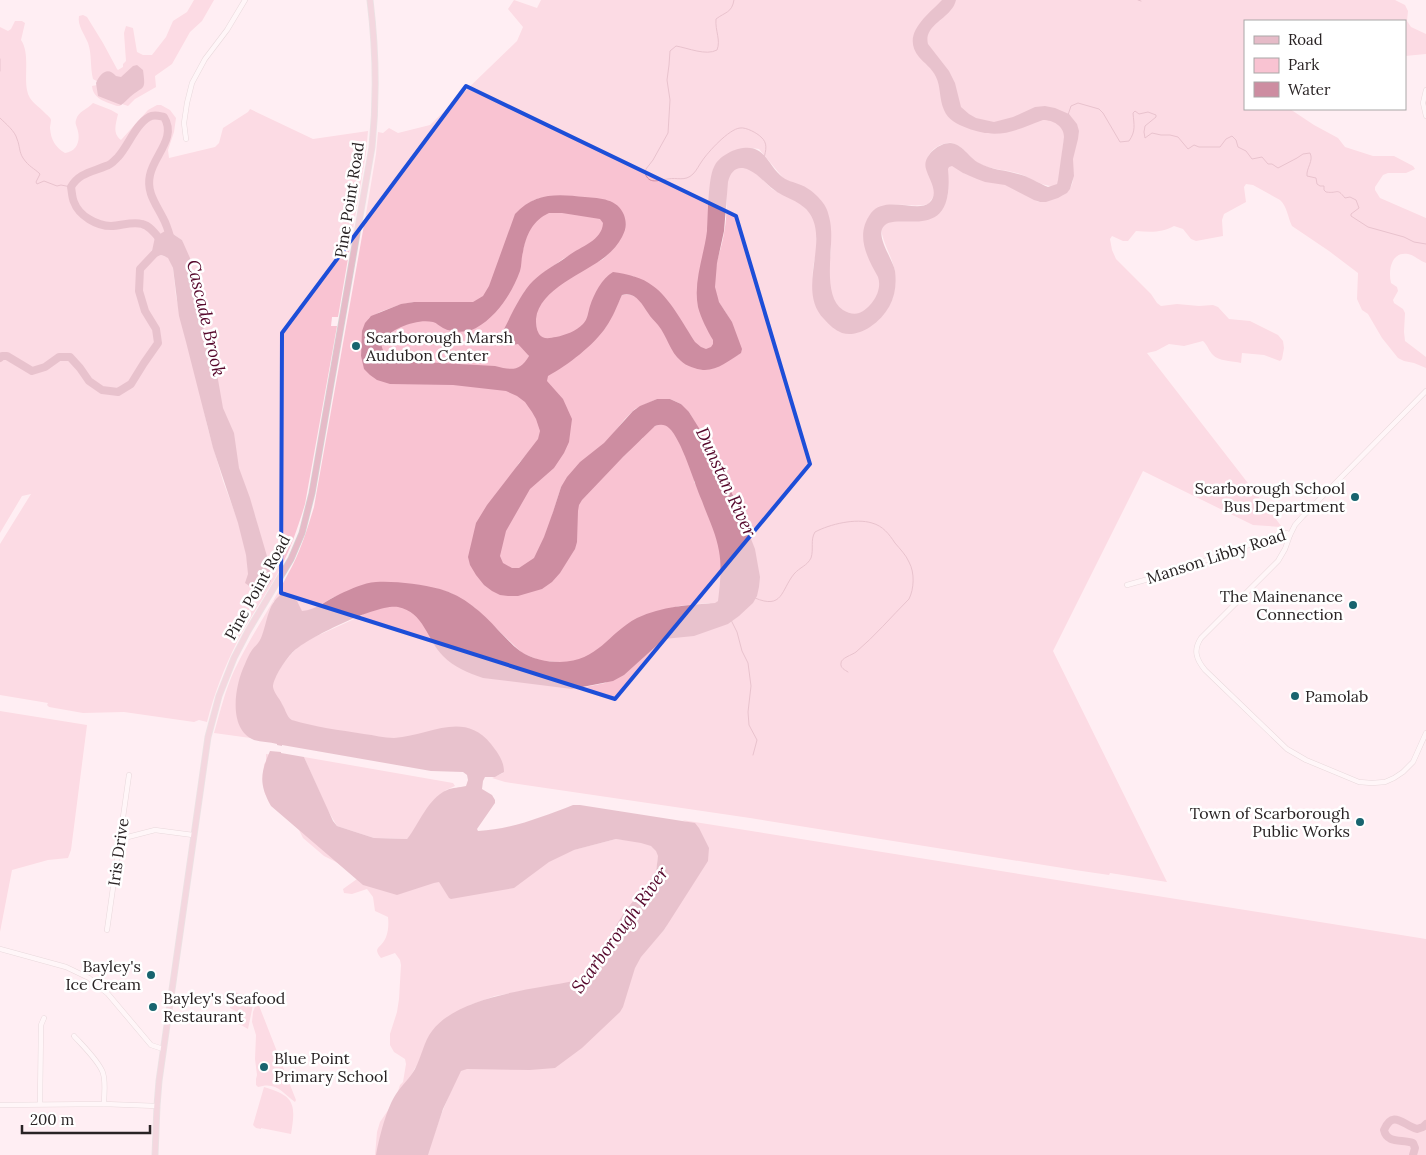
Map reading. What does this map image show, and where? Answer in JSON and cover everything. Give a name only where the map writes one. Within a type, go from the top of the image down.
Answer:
[{"type":"main road","name":"Pine Point Road","points":[[155,1155],[157,1106],[163,1049],[208,737],[219,696],[234,658],[291,559],[302,533],[311,501],[372,147],[375,113],[375,61],[370,0]]},
{"type":"street","points":[[186,139],[184,123],[192,83],[203,62],[227,30],[245,0]]},
{"type":"street","points":[[1426,90],[1423,103],[1426,116]]},
{"type":"street","name":"Manson Libby Road","points":[[1127,585],[1170,573],[1284,532],[1290,535],[1295,525],[1303,516],[1426,391]]},
{"type":"street","points":[[1290,535],[1278,561],[1201,638],[1196,648],[1198,661],[1287,749],[1306,760],[1359,782],[1372,784],[1394,778],[1414,759],[1426,733]]},
{"type":"street","name":"Iris Drive","points":[[107,930],[128,775]]},
{"type":"street","points":[[120,838],[155,830],[194,836]]},
{"type":"street","points":[[0,949],[66,967],[89,978],[113,999],[151,1045],[163,1049]]},
{"type":"street","points":[[40,1104],[41,1025],[44,1018]]},
{"type":"street","points":[[74,1036],[102,1071],[104,1104]]},
{"type":"street","points":[[0,1105],[104,1104],[157,1106]]},
{"type":"highlighted area","points":[[466,86],[736,216],[810,464],[615,699],[281,593],[282,333]]},
{"type":"green space","points":[[194,0],[214,0],[202,21],[190,32],[172,64],[155,76],[156,87],[135,99],[128,106],[122,104],[117,106],[97,97],[92,86],[102,84],[93,79],[89,47],[80,26],[79,16],[87,17],[118,70],[123,67],[126,61],[124,33],[126,26],[133,28],[137,52],[143,55],[152,55],[166,37],[173,21],[187,12]]},
{"type":"green space","points":[[514,0],[537,8],[541,0],[1395,0],[1405,5],[1408,11],[1407,21],[1411,27],[1426,34],[1426,54],[1406,56],[1406,20],[1244,20],[1244,110],[1292,110],[1338,138],[1345,147],[1373,156],[1394,156],[1413,166],[1415,169],[1406,173],[1388,173],[1383,175],[1375,190],[1380,198],[1426,218],[1426,263],[1408,254],[1402,254],[1394,259],[1390,273],[1391,283],[1397,287],[1398,291],[1393,300],[1394,303],[1403,309],[1405,313],[1405,341],[1426,357],[1426,368],[1398,358],[1382,338],[1368,314],[1362,310],[1357,299],[1358,273],[1292,226],[1286,209],[1280,200],[1253,185],[1246,184],[1244,187],[1246,202],[1224,214],[1222,220],[1223,236],[1196,241],[1191,239],[1183,229],[1174,226],[1160,231],[1136,231],[1128,241],[1112,236],[1110,239],[1116,259],[1161,306],[1177,304],[1213,305],[1218,307],[1229,319],[1250,321],[1278,335],[1283,341],[1284,348],[1280,361],[1264,355],[1242,353],[1241,363],[1215,357],[1203,341],[1184,346],[1169,344],[1156,351],[1147,353],[1282,527],[1253,525],[1143,471],[1053,651],[1167,882],[1110,873],[1109,875],[1075,870],[750,818],[505,782],[492,778],[503,773],[493,768],[495,763],[501,765],[502,762],[482,741],[472,735],[460,731],[452,731],[415,739],[396,740],[302,725],[291,720],[285,711],[280,712],[284,708],[274,694],[272,686],[273,681],[287,659],[298,647],[308,640],[363,615],[363,613],[388,606],[413,609],[420,614],[440,649],[452,661],[466,670],[490,678],[573,687],[575,689],[605,683],[630,669],[657,645],[663,634],[700,632],[732,619],[745,608],[753,596],[754,579],[750,551],[741,524],[714,472],[715,469],[720,469],[707,441],[705,442],[689,412],[685,411],[681,404],[670,399],[657,399],[635,409],[607,441],[561,487],[552,516],[546,554],[541,561],[513,570],[504,569],[497,562],[503,533],[520,500],[530,483],[543,472],[558,452],[566,431],[566,419],[568,416],[563,402],[543,379],[544,372],[572,357],[603,327],[605,328],[622,295],[634,296],[642,303],[663,329],[677,354],[691,365],[701,368],[711,367],[739,354],[733,326],[715,292],[714,278],[726,224],[726,183],[733,170],[740,165],[754,171],[772,189],[800,203],[814,217],[817,250],[813,268],[813,282],[818,304],[827,319],[837,326],[853,331],[863,329],[879,317],[888,307],[893,297],[895,274],[881,228],[885,221],[922,220],[937,214],[943,208],[947,197],[947,167],[948,163],[951,162],[965,174],[991,181],[1013,184],[1035,198],[1036,201],[1040,202],[1065,194],[1073,181],[1072,155],[1078,134],[1075,123],[1066,113],[1061,172],[1056,186],[1046,185],[1020,174],[981,165],[959,146],[952,143],[943,144],[933,150],[927,162],[935,190],[934,196],[928,204],[884,206],[877,209],[868,218],[865,234],[866,245],[869,255],[880,275],[882,287],[880,293],[867,310],[857,317],[850,318],[841,314],[835,310],[836,308],[831,301],[830,288],[828,287],[828,272],[831,231],[826,211],[819,199],[807,190],[784,179],[759,149],[752,148],[739,149],[722,158],[711,181],[710,225],[697,294],[703,320],[714,339],[715,349],[703,350],[699,347],[678,321],[668,304],[652,287],[633,276],[618,275],[608,278],[600,294],[591,305],[588,320],[583,326],[562,337],[539,344],[534,342],[535,310],[539,299],[573,274],[602,260],[615,246],[624,231],[624,216],[617,208],[608,203],[591,199],[550,197],[536,199],[524,207],[495,274],[492,287],[488,289],[479,301],[464,304],[414,302],[399,305],[369,318],[365,327],[361,355],[366,369],[376,378],[392,382],[444,382],[498,387],[517,391],[541,421],[544,431],[543,436],[519,463],[487,511],[476,532],[472,548],[472,564],[483,581],[491,588],[502,593],[526,592],[537,589],[550,580],[564,563],[571,548],[575,532],[576,509],[581,499],[636,442],[642,439],[645,433],[660,424],[667,424],[687,454],[694,475],[694,482],[701,492],[700,494],[719,539],[724,576],[721,599],[713,605],[709,603],[679,606],[643,616],[625,627],[595,655],[572,662],[559,662],[541,661],[522,653],[475,608],[451,593],[438,589],[397,583],[361,587],[332,598],[305,614],[301,614],[297,604],[293,601],[281,598],[273,602],[269,624],[271,633],[251,656],[242,676],[239,689],[237,702],[241,725],[247,733],[257,739],[214,733],[225,694],[234,671],[292,566],[303,541],[314,507],[367,208],[378,132],[383,133],[389,128],[398,133],[430,125],[517,41],[523,27],[508,9]]},
{"type":"green space","points":[[15,21],[25,23],[21,40],[24,45],[26,58],[28,94],[32,101],[50,118],[51,136],[56,146],[65,153],[73,150],[77,144],[79,136],[76,122],[77,117],[93,103],[118,114],[116,134],[121,140],[148,110],[161,105],[170,110],[176,118],[168,150],[169,158],[215,147],[219,143],[223,128],[250,109],[313,139],[368,131],[366,153],[338,317],[332,317],[331,326],[337,326],[305,504],[284,561],[237,642],[228,662],[216,691],[207,722],[199,720],[194,722],[124,712],[83,713],[49,707],[48,703],[0,695],[0,544],[31,494],[22,496],[0,533],[0,27],[8,31]],"holes":[[[165,231],[182,240],[223,416],[256,519],[264,557],[270,568],[267,587],[261,595],[256,595],[253,591],[242,532],[223,481],[208,429],[176,296],[173,268],[169,255],[148,259]]]},
{"type":"green space","points":[[544,212],[563,212],[600,218],[606,225],[595,242],[563,259],[542,274],[525,291],[518,303],[529,357],[523,368],[508,370],[459,364],[391,364],[378,345],[386,331],[417,320],[492,315],[505,299],[519,265],[529,226]]},
{"type":"green space","points":[[0,711],[87,725],[71,850],[68,858],[48,860],[12,870],[0,932]]},
{"type":"green space","points":[[266,754],[273,755],[305,832],[558,854],[616,839],[645,842],[659,850],[656,872],[651,882],[645,887],[595,965],[579,981],[495,996],[470,1005],[415,1068],[381,1155],[375,1155],[377,1132],[380,1122],[395,1100],[400,1085],[403,1082],[406,1064],[405,1059],[394,1052],[390,1045],[390,1034],[399,999],[400,960],[395,953],[381,958],[377,950],[386,936],[388,917],[375,911],[373,897],[367,889],[352,894],[344,893],[343,889],[357,879],[342,865],[324,856],[303,838],[299,830],[265,794],[263,783]]},
{"type":"green space","points":[[304,757],[453,783],[455,786],[446,790],[407,839],[374,838],[337,826],[327,809]]},
{"type":"green space","points":[[682,820],[1426,939],[1426,1155],[427,1155],[459,1071],[636,961],[664,930],[690,823]]},
{"type":"green space","points":[[229,991],[252,996],[254,1000],[248,1029],[228,1022],[230,1014],[243,1016],[230,1008]]},
{"type":"green space","points":[[258,1003],[296,1100],[295,1102],[274,1087],[258,1087],[256,1085],[256,1035],[252,1022],[253,1012]]},
{"type":"green space","points":[[264,1087],[282,1094],[291,1103],[293,1115],[291,1134],[256,1128],[253,1125]]},
{"type":"water","points":[[942,0],[956,0],[947,15],[931,29],[927,38],[928,44],[949,71],[955,83],[961,107],[976,118],[994,122],[1013,117],[1035,107],[1045,106],[1069,114],[1077,124],[1079,131],[1073,159],[1074,176],[1067,193],[1046,202],[1040,202],[1005,185],[985,182],[952,166],[949,167],[948,194],[942,210],[933,218],[921,221],[897,221],[888,223],[882,229],[882,239],[895,271],[894,296],[883,316],[877,322],[860,332],[846,334],[839,332],[830,325],[816,308],[812,281],[816,239],[815,226],[810,214],[798,203],[777,192],[752,172],[738,168],[731,174],[728,182],[724,231],[717,263],[715,287],[719,302],[732,322],[742,349],[741,353],[723,364],[708,370],[697,369],[683,363],[674,353],[661,329],[641,302],[627,294],[622,295],[608,323],[595,341],[564,366],[548,376],[547,381],[563,399],[572,419],[569,442],[554,468],[530,489],[506,531],[500,556],[503,563],[512,568],[519,568],[534,558],[544,537],[561,487],[567,477],[580,462],[604,443],[633,411],[657,399],[670,399],[681,404],[689,412],[707,441],[738,506],[755,549],[760,577],[757,596],[753,603],[728,624],[694,636],[664,639],[624,675],[613,681],[572,689],[483,678],[467,672],[443,656],[414,615],[398,607],[376,610],[328,630],[294,651],[278,673],[273,687],[287,715],[292,720],[309,725],[390,738],[457,727],[469,728],[480,734],[498,754],[503,764],[504,772],[495,777],[485,777],[483,781],[482,789],[492,795],[495,803],[477,829],[478,831],[515,825],[573,805],[580,805],[695,823],[709,848],[708,861],[664,930],[641,957],[635,968],[620,1012],[582,1048],[555,1068],[530,1070],[467,1069],[461,1071],[443,1109],[428,1155],[376,1155],[381,1132],[390,1107],[396,1094],[415,1069],[432,1031],[444,1019],[478,1002],[518,991],[574,981],[583,976],[589,970],[625,911],[656,872],[658,856],[651,846],[616,839],[574,850],[549,862],[514,888],[451,899],[439,882],[397,895],[363,885],[271,806],[264,791],[262,779],[264,766],[270,751],[304,757],[337,826],[374,838],[407,839],[434,799],[449,789],[466,786],[467,775],[463,772],[431,771],[282,746],[254,740],[245,734],[237,716],[236,694],[238,683],[249,655],[261,638],[271,606],[285,592],[297,601],[302,611],[312,609],[348,590],[376,582],[408,583],[440,589],[465,600],[486,617],[511,644],[524,654],[539,660],[560,662],[584,657],[594,652],[627,624],[646,614],[676,607],[715,603],[718,601],[721,570],[716,538],[679,442],[669,428],[661,425],[655,426],[582,500],[578,511],[575,549],[552,582],[542,589],[518,596],[500,595],[492,591],[476,575],[468,557],[476,523],[487,505],[538,439],[540,431],[536,419],[525,402],[506,391],[453,385],[390,384],[377,380],[364,369],[361,356],[362,331],[365,323],[371,316],[401,304],[414,302],[473,302],[483,296],[489,286],[515,214],[539,198],[565,195],[608,200],[617,206],[624,215],[626,221],[625,229],[619,243],[608,255],[564,283],[545,299],[539,308],[536,319],[538,332],[541,336],[547,338],[560,336],[571,332],[583,324],[599,287],[605,278],[613,272],[639,278],[653,286],[670,304],[695,342],[706,349],[711,347],[713,340],[698,307],[697,288],[707,231],[712,172],[716,163],[722,157],[743,148],[756,149],[761,152],[782,177],[808,189],[823,203],[828,212],[831,227],[830,273],[833,295],[843,310],[855,314],[863,311],[872,303],[879,288],[878,277],[864,246],[864,226],[871,213],[884,205],[924,206],[929,203],[934,195],[934,191],[925,164],[936,148],[950,143],[958,145],[975,161],[993,169],[1022,175],[1048,187],[1057,184],[1064,133],[1057,124],[1043,120],[1014,131],[997,134],[978,132],[967,128],[950,119],[946,113],[942,106],[936,77],[914,49],[913,40],[914,33],[924,18]],"holes":[[[549,213],[562,213],[600,219],[603,223],[602,229],[590,243],[573,252],[537,277],[520,299],[501,335],[503,344],[508,346],[518,344],[529,356],[522,365],[515,369],[510,369],[495,366],[405,361],[385,354],[381,341],[391,332],[412,323],[433,322],[447,330],[460,332],[472,330],[484,323],[503,303],[513,288],[520,271],[522,254],[531,229],[543,216]]]},
{"type":"water","points":[[137,65],[143,70],[144,85],[121,105],[98,96],[96,83],[104,72],[110,71],[116,76],[121,77],[133,66]]},
{"type":"water","points":[[165,231],[182,240],[190,258],[192,284],[207,342],[216,368],[223,408],[234,433],[239,468],[269,563],[271,581],[262,595],[245,583],[248,574],[246,555],[238,523],[213,448],[179,316],[173,268],[168,258],[161,255],[148,260],[155,237]]},
{"type":"waterway","points":[[734,0],[730,10],[716,19],[717,50],[702,52],[676,46],[670,51],[667,80],[670,100],[668,133],[645,173],[649,179],[654,181],[687,178],[719,142],[730,132],[740,128],[745,128],[763,139],[766,147],[764,158]]},
{"type":"waterway","points":[[0,59],[0,71]]},
{"type":"waterway","points":[[1068,115],[1071,106],[1078,103],[1099,109],[1120,142],[1129,141],[1133,134],[1133,113],[1135,111],[1139,114],[1148,112],[1156,115],[1156,117],[1145,126],[1145,138],[1152,133],[1178,137],[1188,149],[1194,145],[1199,147],[1220,147],[1226,139],[1232,136],[1236,140],[1238,147],[1246,151],[1252,159],[1262,157],[1268,164],[1278,168],[1303,154],[1310,153],[1311,159],[1307,176],[1316,178],[1317,184],[1324,186],[1326,192],[1338,192],[1345,198],[1350,197],[1356,200],[1359,208],[1351,216],[1368,227],[1426,244]]},
{"type":"waterway","points":[[162,242],[145,225],[134,223],[106,226],[84,216],[76,207],[71,187],[82,176],[113,162],[144,120],[153,116],[164,117],[168,132],[152,168],[149,187],[152,198],[166,223],[171,240]]},
{"type":"waterway","points":[[0,118],[14,133],[23,158],[40,174],[36,182],[37,184],[44,181],[57,186],[71,187]]},
{"type":"waterway","name":"Cascade Brook","points":[[0,358],[7,356],[32,371],[45,367],[59,357],[70,357],[89,381],[102,390],[118,392],[131,384],[158,343],[156,329],[145,311],[139,291],[140,269],[156,252]]},
{"type":"waterway","points":[[755,598],[771,602],[780,596],[794,574],[808,563],[811,558],[815,532],[835,524],[858,521],[876,524],[883,528],[903,552],[911,566],[913,576],[912,591],[909,599],[876,633],[856,652],[841,661],[842,668],[848,672]]},
{"type":"waterway","points":[[731,620],[748,663],[751,686],[748,712],[749,725],[757,740],[753,755]]},
{"type":"waterway","points":[[1413,1155],[1415,1148],[1413,1143],[1392,1139],[1388,1137],[1384,1130],[1387,1124],[1395,1119],[1417,1129],[1426,1124]]},
{"type":"place","name":"Scarborough Marsh Audubon Center","points":[[356,346]]},
{"type":"place","name":"Scarborough School Bus Department","points":[[1355,497]]},
{"type":"place","name":"The Mainenance Connection","points":[[1353,605]]},
{"type":"place","name":"Pamolab","points":[[1295,696]]},
{"type":"place","name":"Town of Scarborough Public Works","points":[[1360,822]]},
{"type":"place","name":"Bayley's Ice Cream","points":[[151,975]]},
{"type":"place","name":"Bayley's Seafood Restaurant","points":[[153,1007]]},
{"type":"place","name":"Blue Point Primary School","points":[[264,1067]]},
{"type":"water label","name":"Dunstan River","points":[[726,482]]},
{"type":"water label","name":"Scarborough River","points":[[620,930]]}]
